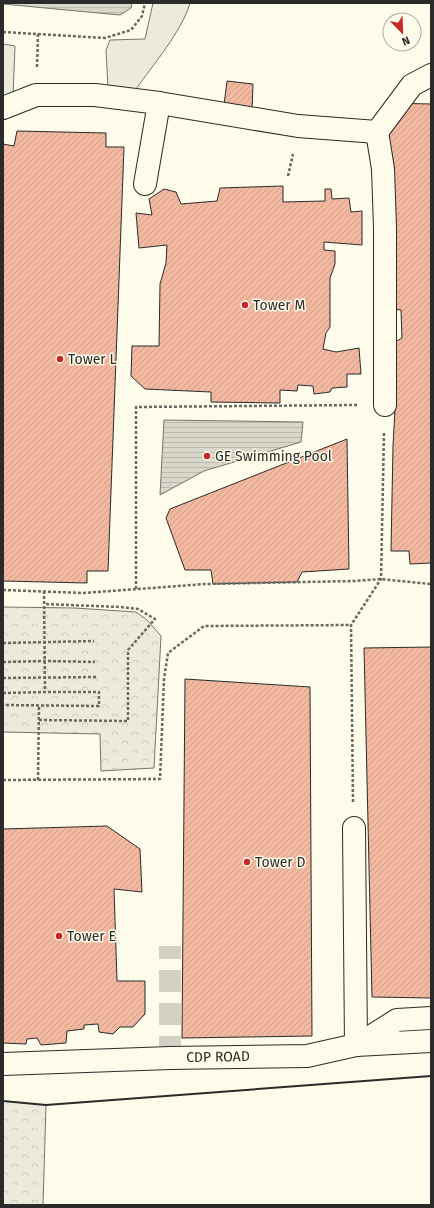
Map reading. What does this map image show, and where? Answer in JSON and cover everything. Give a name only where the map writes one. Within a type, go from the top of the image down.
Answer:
[{"type":"street","points":[[385,405],[385,228],[383,169],[377,132],[412,85],[431,75]]},
{"type":"street","points":[[3,108],[36,95],[95,95],[159,103],[298,126],[377,132]]},
{"type":"street","points":[[145,184],[159,103]]},
{"type":"street","points":[[354,828],[356,1045]]},
{"type":"street","points":[[356,1045],[397,1020],[431,1018]]},
{"type":"street","name":"CDP ROAD","points":[[3,1064],[170,1058],[307,1056],[356,1045],[431,1040]]},
{"type":"path","points":[[3,32],[105,38],[130,30],[142,16],[145,3]]},
{"type":"path","points":[[136,590],[136,407],[385,405],[381,579],[351,625],[354,828]]},
{"type":"path","points":[[3,590],[84,593],[205,584],[354,581],[381,579],[431,584]]},
{"type":"path","points":[[44,591],[45,692]]},
{"type":"path","points":[[39,720],[128,721],[128,650],[155,619],[138,609],[120,606],[44,604]]},
{"type":"path","points":[[3,780],[160,779],[164,679],[168,653],[204,626],[351,625]]},
{"type":"path","points":[[3,643],[94,641]]},
{"type":"path","points":[[3,662],[95,662]]},
{"type":"path","points":[[3,678],[96,677]]},
{"type":"path","points":[[3,693],[99,692],[99,706],[3,705]]},
{"type":"path","points":[[38,780],[39,705]]},
{"type":"green space","points":[[153,3],[190,3],[181,25],[136,89],[108,88],[106,50],[110,40],[145,39]]},
{"type":"green space","points":[[3,44],[15,46],[13,96],[3,101]]},
{"type":"green space","points":[[3,607],[75,608],[136,612],[147,620],[161,636],[154,768],[101,771],[100,734],[3,732]]},
{"type":"green space","points":[[3,1101],[46,1105],[43,1205],[3,1205]]},
{"type":"shaded area","points":[[3,3],[132,3],[131,8],[120,15]]},
{"type":"shaded area","name":"GE Swimming Pool","points":[[164,420],[303,422],[301,442],[204,471],[160,495]]},
{"type":"building","points":[[227,81],[253,84],[252,110],[224,105]]},
{"type":"building","points":[[388,103],[431,104],[431,563],[410,564],[409,551],[391,551],[393,446],[396,390],[393,343],[402,338],[401,310],[392,309]]},
{"type":"building","name":"Tower L","points":[[17,131],[106,133],[106,147],[124,147],[108,571],[87,571],[87,583],[3,581],[3,144],[14,146]]},
{"type":"building","name":"Tower M","points":[[283,186],[283,202],[325,201],[325,189],[331,189],[332,199],[349,198],[351,212],[362,211],[362,245],[324,242],[324,250],[335,251],[335,264],[330,278],[330,327],[326,333],[323,349],[336,352],[359,348],[361,374],[347,374],[347,387],[332,388],[330,392],[314,394],[313,386],[298,385],[297,391],[280,390],[280,403],[211,402],[211,392],[145,389],[131,376],[132,346],[159,346],[160,284],[166,263],[167,245],[139,248],[136,213],[152,215],[149,199],[164,189],[176,192],[181,204],[217,201],[220,188]]},
{"type":"building","points":[[347,439],[349,569],[302,572],[297,582],[213,584],[211,570],[185,570],[166,518],[170,509]]},
{"type":"building","points":[[431,647],[431,998],[372,997],[364,648]]},
{"type":"building","name":"Tower D","points":[[185,679],[310,687],[312,1036],[182,1038]]},
{"type":"building","name":"Tower E","points":[[107,826],[140,849],[142,892],[114,889],[117,981],[145,981],[145,1014],[133,1027],[120,1027],[113,1034],[99,1032],[98,1024],[84,1025],[84,1029],[67,1031],[66,1043],[41,1045],[37,1038],[27,1039],[26,1044],[3,1043],[3,829]]},
{"type":"tunnel","points":[[170,946],[170,1058]]},
{"type":"wall","points":[[3,1101],[46,1105],[431,1076]]},
{"type":"place","name":"Tower M","points":[[245,305]]},
{"type":"place","name":"Tower L","points":[[60,359]]},
{"type":"place","name":"GE Swimming Pool","points":[[207,456]]},
{"type":"place","name":"Tower D","points":[[247,862]]},
{"type":"place","name":"Tower E","points":[[59,936]]}]
